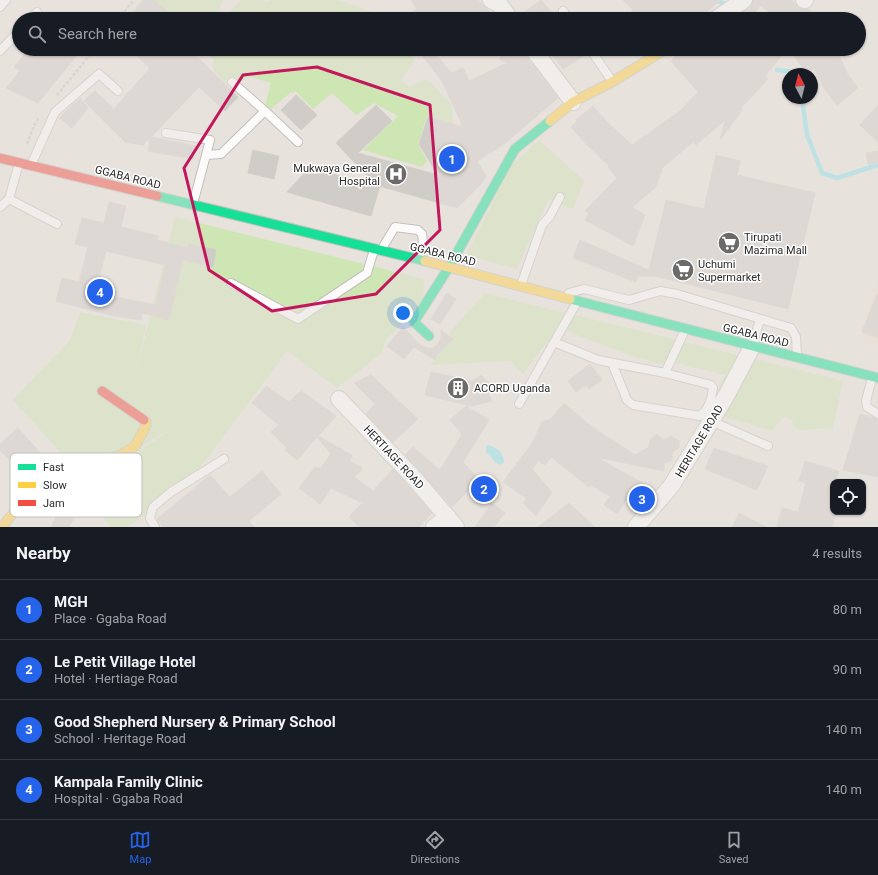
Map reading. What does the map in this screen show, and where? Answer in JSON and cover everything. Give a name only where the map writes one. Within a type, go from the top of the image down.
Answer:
[{"type":"main road","points":[[429,336],[414,322],[449,267],[515,149],[573,102],[612,82],[655,56]]},
{"type":"main road","name":"GGABA ROAD","points":[[0,158],[419,261],[449,267],[685,330],[875,377]]},
{"type":"main road","points":[[102,391],[146,422],[146,426],[135,446],[124,453]]},
{"type":"main road","points":[[2,527],[10,517]]},
{"type":"street","points":[[491,0],[500,5],[505,12]]},
{"type":"street","points":[[726,12],[744,0]]},
{"type":"street","points":[[538,56],[573,102]]},
{"type":"street","name":"HERITAGE ROAD","points":[[636,527],[672,485],[711,421],[752,347]]},
{"type":"street","name":"HERTIAGE ROAD","points":[[339,399],[452,522],[434,527]]},
{"type":"lane","points":[[0,7],[6,0]]},
{"type":"lane","points":[[0,52],[12,39]]},
{"type":"lane","points":[[595,56],[612,82]]},
{"type":"lane","points":[[30,165],[55,112],[99,74],[118,90]]},
{"type":"lane","points":[[232,82],[298,142]]},
{"type":"lane","points":[[206,155],[221,154],[265,111]]},
{"type":"lane","points":[[166,133],[210,140],[192,205]]},
{"type":"lane","points":[[0,207],[8,199],[19,163]]},
{"type":"lane","points":[[520,286],[542,225],[550,216],[560,197]]},
{"type":"lane","points":[[8,199],[57,224]]},
{"type":"lane","points":[[230,282],[298,319],[367,273],[378,250],[394,227],[418,230],[422,234],[423,242],[419,261]]},
{"type":"lane","points":[[558,296],[584,289],[629,300],[660,291],[677,294],[794,330],[797,340],[797,358]]},
{"type":"lane","points":[[519,404],[578,301]]},
{"type":"lane","points":[[752,347],[760,319]]},
{"type":"lane","points":[[665,373],[685,330]]},
{"type":"lane","points":[[554,342],[598,360],[665,373],[711,385],[713,388],[712,396],[704,413],[700,416],[633,405],[627,400],[612,363]]},
{"type":"lane","points":[[875,377],[866,401],[867,406],[878,414]]},
{"type":"lane","points":[[711,421],[768,446]]},
{"type":"lane","points":[[155,527],[150,518],[153,507],[171,492],[224,459]]},
{"type":"path","points":[[124,12],[134,0]]},
{"type":"highlighted area","points":[[317,67],[430,105],[440,230],[376,294],[272,311],[209,270],[184,168],[243,75]]},
{"type":"shaded area","points":[[878,280],[878,346],[857,339]]},
{"type":"green space","points":[[142,0],[223,0],[218,12],[131,12]]},
{"type":"green space","points":[[241,0],[263,0],[268,3],[271,0],[339,0],[371,12],[230,12]]},
{"type":"green space","points":[[210,56],[411,56],[415,60],[401,80],[409,87],[427,79],[451,104],[453,123],[427,116],[418,144],[427,161],[422,167],[363,150],[398,116],[374,103],[356,115],[332,93],[313,109],[296,92],[290,93],[271,109],[265,106],[271,83],[248,76],[232,89],[213,70],[214,59]]},
{"type":"green space","points":[[539,140],[584,181],[573,209],[548,200],[517,269],[466,255],[511,166]]},
{"type":"green space","points":[[175,217],[424,279],[423,302],[385,341],[382,353],[337,388],[287,351],[184,489],[142,517],[142,453],[136,453],[164,434],[149,421],[162,433],[132,453],[61,453],[13,400],[70,340],[80,312],[146,325],[135,377]]},
{"type":"green space","points":[[485,293],[565,313],[557,329],[523,374],[511,361],[430,365],[452,339],[450,332]]},
{"type":"green space","points":[[575,315],[843,381],[833,428],[800,430],[792,425],[793,420],[783,417],[772,431],[722,416],[726,405],[714,395],[725,375],[673,362],[660,364],[632,356],[566,331]]},
{"type":"green space","points":[[103,517],[142,517],[127,527],[110,527]]},
{"type":"water","points":[[489,445],[501,453],[504,462],[501,465],[496,463],[486,452],[486,446]]},
{"type":"building","points":[[144,0],[154,0],[168,12],[134,12]]},
{"type":"building","points":[[411,0],[478,0],[490,12],[412,12],[417,9]]},
{"type":"building","points":[[541,0],[551,12],[524,12]]},
{"type":"building","points":[[623,0],[720,0],[707,12],[630,12],[633,10]]},
{"type":"building","points":[[753,0],[792,0],[799,8],[808,9],[812,12],[768,12],[761,5],[756,12],[744,12],[750,8]]},
{"type":"building","points":[[23,56],[76,56],[38,103],[6,88],[20,71],[14,67]]},
{"type":"building","points":[[137,56],[196,56],[238,97],[225,111],[199,87],[151,137],[196,146],[193,159],[148,151],[150,138],[143,145],[125,142],[84,101],[95,91],[114,109],[150,68]]},
{"type":"building","points":[[422,56],[438,56],[451,73],[463,68],[469,81],[507,63],[500,60],[500,56],[526,56],[558,98],[504,144],[477,161],[486,176],[482,183],[457,208],[376,185],[336,143],[376,105],[392,121],[358,153],[438,175],[419,144],[428,117],[463,127],[442,81]]},
{"type":"building","points":[[553,56],[584,56],[563,69]]},
{"type":"building","points":[[676,56],[781,56],[765,76],[768,79],[741,108],[743,109],[720,140],[725,120],[696,145],[693,142],[661,169],[662,171],[655,188],[632,207],[645,215],[633,246],[585,220],[589,213],[585,211],[617,178],[608,167],[609,166],[571,127],[577,121],[576,120],[593,106],[607,122],[632,145],[680,111],[698,92],[671,61]]},
{"type":"building","points":[[794,56],[839,56],[848,75],[858,88],[837,105],[825,90],[818,76],[818,68],[803,68]]},
{"type":"building","points":[[296,95],[317,115],[301,130],[281,110]]},
{"type":"building","points":[[80,98],[88,108],[72,128],[59,118]]},
{"type":"building","points":[[878,105],[878,142],[860,125]]},
{"type":"building","points":[[253,150],[279,156],[274,179],[248,173]]},
{"type":"building","points":[[878,151],[878,163],[868,164],[866,153]]},
{"type":"building","name":"Tirupati Mazima Mall","points":[[716,155],[740,161],[737,175],[815,193],[788,309],[655,276],[638,276],[636,282],[573,258],[580,240],[649,270],[666,200],[704,209]]},
{"type":"building","points":[[309,168],[380,186],[371,216],[287,192]]},
{"type":"building","points":[[109,202],[126,206],[121,227],[158,236],[157,240],[188,248],[189,244],[216,250],[213,267],[183,260],[169,320],[142,313],[141,320],[110,315],[56,301],[62,278],[79,282],[88,247],[75,244],[82,218],[104,223]],"holes":[[[106,251],[165,265],[156,305],[115,297],[116,291],[107,289],[109,281],[99,278]]]},
{"type":"building","points":[[447,293],[456,299],[440,324],[431,319]]},
{"type":"building","points":[[878,294],[878,338],[862,332]]},
{"type":"building","points":[[403,327],[420,345],[427,348],[433,348],[438,344],[441,338],[441,330],[453,339],[437,355],[435,360],[414,347],[404,359],[387,346]]},
{"type":"building","points":[[590,364],[602,380],[589,389],[586,385],[576,392],[568,381]]},
{"type":"building","name":"ACORD Uganda","points":[[431,372],[472,381],[481,375],[490,384],[488,392],[492,401],[472,406],[425,395]]},
{"type":"building","points":[[371,375],[418,419],[393,442],[366,414],[375,404],[354,383]]},
{"type":"building","points":[[266,386],[289,402],[301,391],[336,416],[318,436],[352,455],[350,461],[363,469],[354,477],[373,491],[393,469],[432,513],[419,527],[359,527],[349,517],[362,503],[331,488],[320,504],[299,488],[315,467],[320,469],[331,454],[317,437],[297,460],[285,450],[287,448],[271,432],[279,425],[252,403]]},
{"type":"building","points":[[564,403],[592,427],[635,455],[649,447],[650,439],[657,435],[664,440],[671,436],[679,441],[679,448],[672,452],[672,460],[664,463],[664,471],[596,457],[655,490],[642,505],[628,497],[617,514],[604,505],[610,496],[591,485],[589,487],[551,457],[545,465],[538,461],[532,469],[552,492],[536,516],[523,503],[527,499],[503,482],[533,442],[542,422],[551,419]]},
{"type":"building","points":[[466,406],[489,420],[463,462],[479,480],[452,507],[405,455],[413,447],[440,470],[462,434],[450,420]]},
{"type":"building","points":[[860,414],[878,419],[878,477],[843,470]]},
{"type":"building","points":[[18,428],[40,453],[10,453],[10,460],[0,450],[0,444]]},
{"type":"building","points":[[714,448],[768,466],[757,490],[705,469]]},
{"type":"building","points":[[805,461],[839,471],[837,479],[830,479],[830,515],[835,515],[832,527],[777,527],[782,508],[798,512],[806,483],[799,481]]},
{"type":"building","points":[[262,471],[281,494],[249,521],[254,527],[163,527],[157,519],[210,475],[230,497]]},
{"type":"building","points":[[492,503],[505,513],[494,527],[475,527]]},
{"type":"building","points":[[569,503],[595,527],[538,527]]},
{"type":"building","points":[[739,513],[766,527],[732,527]]},
{"type":"building","points":[[56,517],[74,517],[69,527],[51,527]]},
{"type":"waterway","points":[[716,0],[728,6]]},
{"type":"waterway","points":[[777,70],[782,71]]},
{"type":"waterway","points":[[803,104],[807,135],[822,173],[837,178],[878,165]]},
{"type":"traffic: fast","points":[[429,336],[414,322],[449,267],[515,149],[550,121]]},
{"type":"traffic: fast","points":[[157,196],[425,261]]},
{"type":"traffic: fast","points":[[570,299],[878,378]]},
{"type":"traffic: slow","points":[[550,121],[573,102],[612,82],[655,56]]},
{"type":"traffic: slow","points":[[425,261],[570,299]]},
{"type":"traffic: slow","points":[[124,453],[135,446],[146,426],[146,422],[144,420]]},
{"type":"traffic: slow","points":[[2,527],[10,517]]},
{"type":"traffic: jam","points":[[0,158],[157,196]]},
{"type":"traffic: jam","points":[[102,391],[144,420]]},
{"type":"place","name":"MGH","points":[[452,159]]},
{"type":"place","name":"Mukwaya General Hospital","points":[[396,174]]},
{"type":"place","name":"Tirupati Mazima Mall","points":[[729,243]]},
{"type":"place","name":"Uchumi Supermarket","points":[[683,270]]},
{"type":"place","name":"Kampala Family Clinic","points":[[100,292]]},
{"type":"place","name":"ACORD Uganda","points":[[458,388]]},
{"type":"place","name":"Le Petit Village Hotel","points":[[484,489]]},
{"type":"place","name":"Good Shepherd Nursery & Primary School","points":[[642,499]]}]
